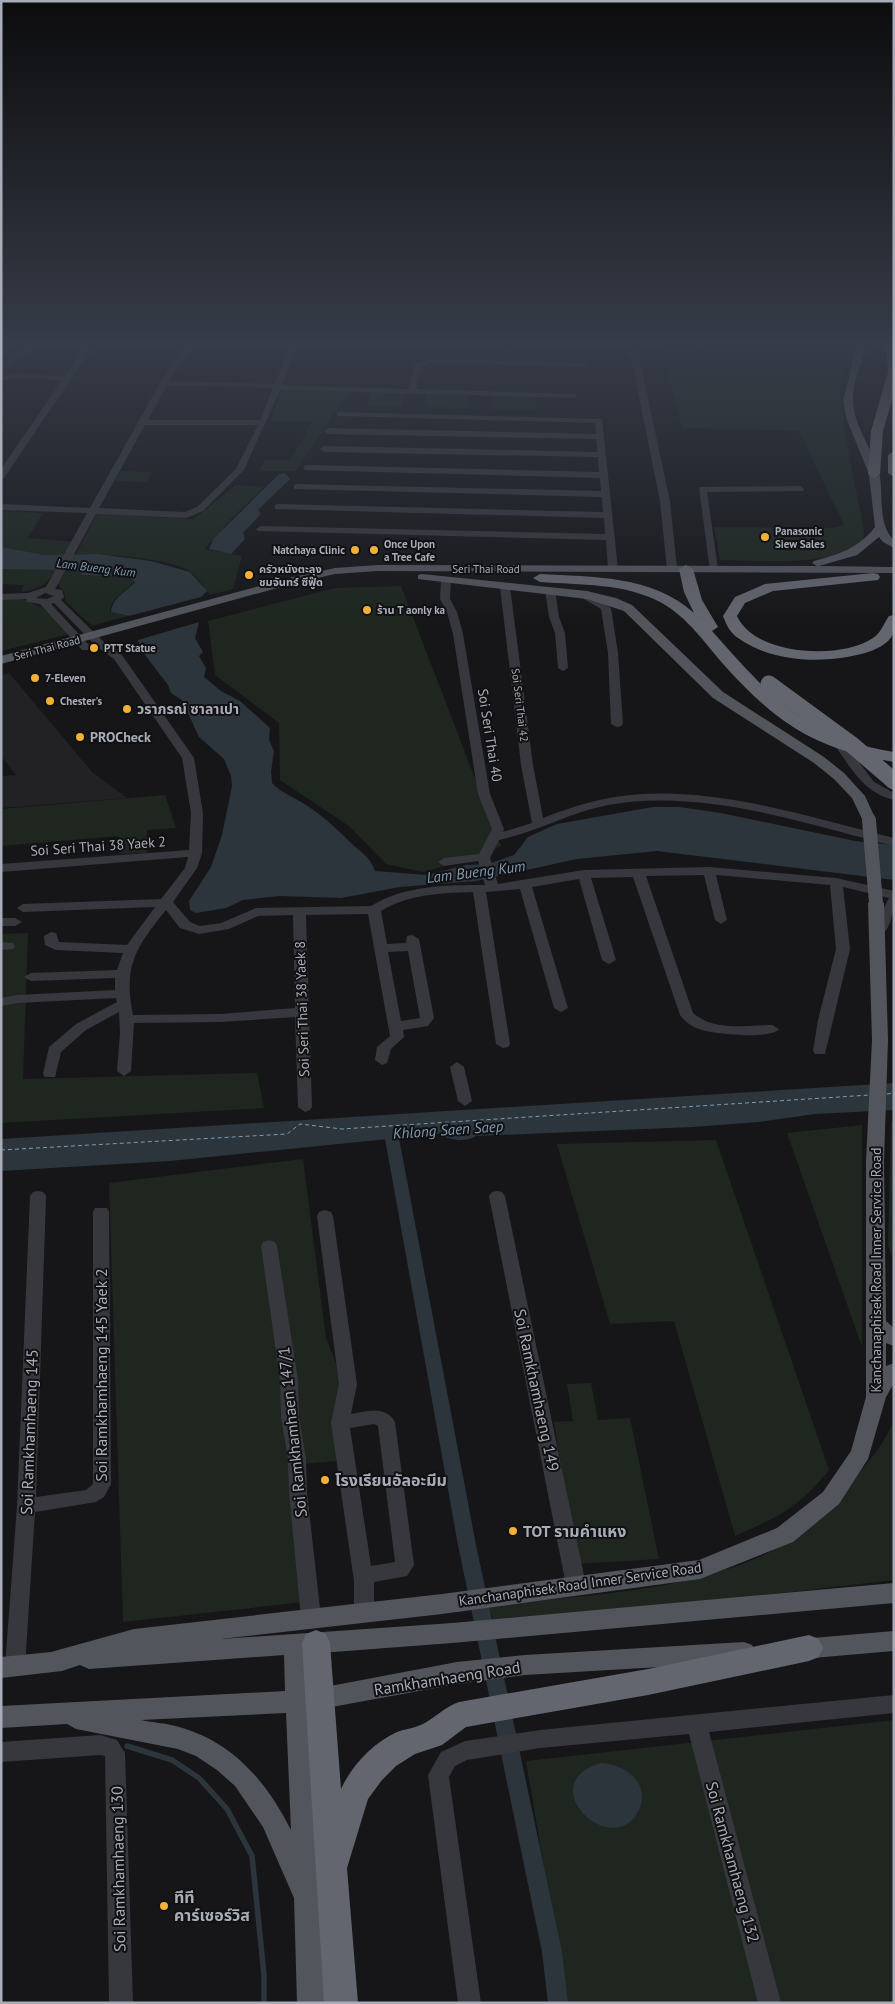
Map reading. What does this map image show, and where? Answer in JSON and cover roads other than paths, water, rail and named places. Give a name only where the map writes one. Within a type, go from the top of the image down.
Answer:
[{"type":"highway","points":[[874,474],[876,439]]},
{"type":"highway","points":[[894,456],[894,473]]},
{"type":"highway","points":[[682,572],[697,606],[724,644]]},
{"type":"highway","points":[[873,577],[770,587],[740,600],[730,616],[735,627],[743,635],[757,643],[787,652],[818,654],[854,651],[870,647],[880,640],[894,619]]},
{"type":"highway","points":[[540,578],[627,587],[648,592],[680,608],[769,684],[851,744],[894,782]]},
{"type":"highway","points":[[698,624],[774,708],[798,727],[842,746],[894,757]]},
{"type":"highway","points":[[307,1635],[309,1701],[333,1865],[341,2003]]},
{"type":"highway","points":[[333,1865],[346,1817],[356,1791],[371,1770],[385,1756],[406,1743],[430,1735],[459,1715],[648,1682],[809,1648]]},
{"type":"main road","points":[[860,439],[874,474],[880,528],[890,543],[894,545]]},
{"type":"main road","points":[[748,569],[842,558],[869,544],[880,528]]},
{"type":"main road","name":"Seri Thai Road","points":[[1,670],[297,579],[334,571],[377,568],[613,569],[894,578]]},
{"type":"main road","name":"Seri Thai Road","points":[[97,640],[327,582],[367,578],[540,578],[713,569],[894,570]]},
{"type":"main road","name":"Kanchanaphisek Road Inner Service Road","points":[[52,1662],[134,1639],[307,1635],[364,1612],[442,1604],[700,1569],[785,1535],[831,1498],[861,1453],[876,1397],[875,1161],[880,1040],[876,903],[869,820],[858,796],[818,760],[718,695],[633,611],[612,601],[583,594],[422,577]]},
{"type":"main road","name":"Seri Thai Road","points":[[1,660],[83,644]]},
{"type":"main road","points":[[877,1325],[894,1339]]},
{"type":"main road","points":[[876,1397],[888,1375],[894,1371]]},
{"type":"main road","points":[[8,1668],[307,1635],[452,1633],[894,1593]]},
{"type":"main road","name":"Ramkhamhaeng Road","points":[[1,1717],[309,1701],[457,1673],[525,1665],[894,1641]]},
{"type":"main road","points":[[309,1701],[308,1910],[311,2003]]},
{"type":"main road","points":[[52,1713],[180,1738],[211,1752],[241,1774],[263,1802],[281,1834],[308,1910]]},
{"type":"street","points":[[1,476],[5,464],[24,439]]},
{"type":"street","points":[[49,590],[134,439]]},
{"type":"street","points":[[1,507],[186,515],[197,512],[238,474],[255,439]]},
{"type":"street","points":[[382,521],[398,439]]},
{"type":"street","points":[[601,439],[604,494],[613,569]]},
{"type":"street","points":[[652,439],[682,572]]},
{"type":"street","points":[[324,449],[603,455]]},
{"type":"street","points":[[307,468],[603,475]]},
{"type":"street","points":[[296,487],[604,494]]},
{"type":"street","points":[[713,569],[702,489],[800,489]]},
{"type":"street","points":[[278,507],[382,521],[608,536]]},
{"type":"street","points":[[261,529],[382,521],[607,515]]},
{"type":"street","name":"Soi Seri Thai 40","points":[[446,580],[444,595],[452,612],[458,634],[484,794],[498,829],[494,838]]},
{"type":"street","name":"Soi Seri Thai 42","points":[[505,587],[527,765],[538,823]]},
{"type":"street","points":[[1,597],[30,596],[37,591],[49,590],[59,594],[56,600],[44,603],[33,601],[30,596]]},
{"type":"street","points":[[550,590],[554,617],[560,633],[564,668]]},
{"type":"street","points":[[583,594],[606,608],[613,653],[617,724]]},
{"type":"street","points":[[56,600],[97,640],[118,657],[188,758],[195,815],[196,853],[185,878],[132,949],[122,974],[121,999],[126,1019],[127,1043],[124,1071]]},
{"type":"street","points":[[44,603],[83,644]]},
{"type":"street","points":[[842,746],[870,786],[878,792],[894,797]]},
{"type":"street","points":[[492,885],[484,859],[494,838],[515,834],[573,810],[633,798],[691,799],[779,813],[894,842]]},
{"type":"street","name":"Soi Seri Thai 38 Yaek 2","points":[[1,868],[196,853]]},
{"type":"street","points":[[444,862],[484,859]]},
{"type":"street","points":[[167,903],[185,925],[199,930],[224,926],[256,912],[374,910],[408,894],[452,889],[479,890],[492,885],[524,884],[584,874],[709,871],[836,882],[894,895]]},
{"type":"street","points":[[709,871],[720,920]]},
{"type":"street","points":[[638,872],[687,1016],[692,1021],[708,1028],[772,1029]]},
{"type":"street","points":[[584,874],[609,960]]},
{"type":"street","points":[[820,1051],[825,1020],[843,949],[836,882]]},
{"type":"street","points":[[524,884],[562,1008]]},
{"type":"street","points":[[479,890],[503,1044]]},
{"type":"street","points":[[877,933],[894,899]]},
{"type":"street","points":[[23,908],[167,903]]},
{"type":"street","points":[[374,910],[397,1038],[384,1046],[382,1060]]},
{"type":"street","name":"Soi Seri Thai 38 Yaek 8","points":[[299,912],[305,1107]]},
{"type":"street","points":[[1,922],[15,922]]},
{"type":"street","points":[[51,936],[50,942],[56,946],[132,949]]},
{"type":"street","points":[[381,948],[413,943],[427,1018],[424,1023],[395,1026]]},
{"type":"street","points":[[31,977],[122,974]]},
{"type":"street","points":[[1,1002],[18,999],[121,999]]},
{"type":"street","points":[[50,1074],[54,1050],[80,1027],[121,999]]},
{"type":"street","points":[[126,1019],[221,1018],[302,1012]]},
{"type":"street","points":[[457,1067],[465,1101]]},
{"type":"street","name":"Soi Ramkhamhaeng 145","points":[[8,1668],[26,1506],[38,1196]]},
{"type":"street","name":"Soi Ramkhamhaeng 149","points":[[497,1196],[576,1585]]},
{"type":"street","name":"Soi Ramkhamhaeng 145 Yaek 2","points":[[26,1506],[90,1497],[101,1489],[102,1212]]},
{"type":"street","points":[[325,1216],[348,1384],[340,1423],[363,1575],[364,1612]]},
{"type":"street","name":"Soi Ramkhamhaen 147/1","points":[[269,1246],[289,1380],[290,1417],[297,1459],[307,1635]]},
{"type":"street","points":[[340,1423],[376,1417],[386,1422],[405,1565],[400,1570],[363,1575]]},
{"type":"street","points":[[470,2003],[438,1775],[448,1759],[465,1751],[540,1739],[696,1722],[894,1704]]},
{"type":"street","name":"Soi Ramkhamhaeng 132","points":[[696,1722],[770,2003]]},
{"type":"street","name":"Soi Ramkhamhaeng 130","points":[[1,1752],[100,1745],[110,1747],[115,1753],[121,2003]]},
{"type":"water","points":[[285,473],[290,479],[258,510],[261,514],[243,533],[245,539],[231,554],[209,549],[214,538],[279,474]]},
{"type":"water","name":"Lam Bueng Kum","points":[[1,547],[44,555],[98,554],[151,561],[190,572],[207,591],[201,597],[129,616],[111,612],[117,598],[135,582],[129,577],[82,575],[77,570],[1,569]]},
{"type":"water","name":"Lam Bueng Kum","points":[[199,622],[195,638],[203,652],[199,656],[206,668],[204,677],[221,691],[240,701],[270,728],[269,740],[274,751],[271,772],[272,783],[308,806],[327,821],[368,858],[375,871],[427,875],[466,865],[488,864],[514,855],[528,837],[557,824],[653,807],[679,807],[721,813],[855,841],[894,845],[894,880],[657,851],[577,859],[476,881],[400,887],[341,898],[279,896],[243,900],[226,908],[196,913],[190,910],[189,901],[211,867],[222,835],[232,786],[231,776],[224,759],[199,737],[182,700],[171,693],[168,685],[142,651],[138,640]]},
{"type":"water","name":"Khlong Saen Saep","points":[[894,1083],[894,1110],[815,1114],[759,1122],[693,1127],[476,1136],[463,1140],[447,1138],[438,1134],[170,1161],[1,1171],[1,1139]]},
{"type":"water","points":[[601,1763],[610,1764],[627,1771],[639,1784],[642,1800],[639,1810],[627,1824],[612,1828],[597,1824],[584,1814],[575,1801],[573,1786],[581,1773]]},
{"type":"waterway","name":"Khlong Saen Saep","points":[[391,1133],[467,1545],[552,1952],[558,2003]]},
{"type":"waterway","points":[[127,1746],[172,1760],[199,1778],[227,1809],[252,1856],[264,1975],[264,2003]]},
{"type":"place","name":"Panasonic Siew Sales","points":[[765,537]]},
{"type":"place","name":"Natchaya Clinic","points":[[355,550]]},
{"type":"place","name":"Once Upon a Tree Cafe","points":[[374,550]]},
{"type":"place","name":"ครัวหนังตะลุง ชมจันทร์ ซีฟู๊ด","points":[[249,575]]},
{"type":"place","name":"ร้าน T aonly ka","points":[[367,610]]},
{"type":"place","name":"PTT Statue","points":[[94,648]]},
{"type":"place","name":"7-Eleven","points":[[35,678]]},
{"type":"place","name":"Chester's","points":[[50,701]]},
{"type":"place","name":"วราภรณ์ ซาลาเปา","points":[[127,709]]},
{"type":"place","name":"PROCheck","points":[[80,737]]},
{"type":"place","name":"โรงเรียนอัลอะมีม","points":[[325,1480]]},
{"type":"place","name":"TOT รามคำแหง","points":[[513,1531]]},
{"type":"place","name":"ทีที คาร์เซอร์วิส","points":[[164,1906]]}]
